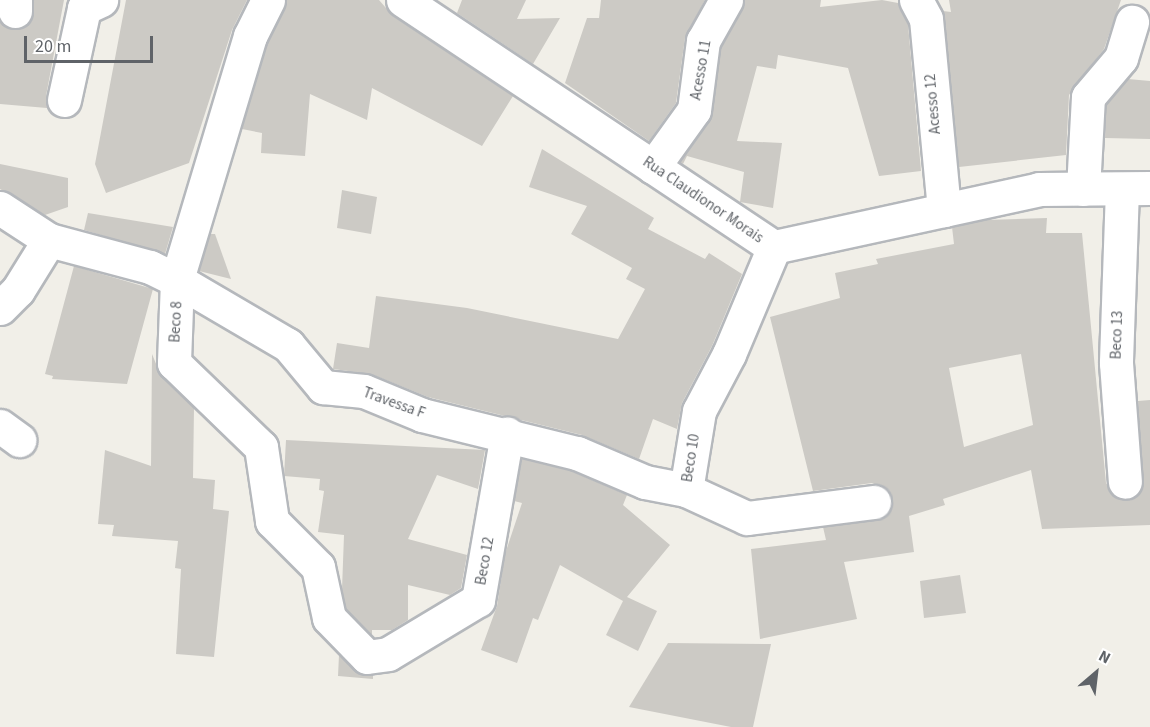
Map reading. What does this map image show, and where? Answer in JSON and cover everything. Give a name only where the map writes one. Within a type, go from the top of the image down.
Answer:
[{"type":"street","points":[[64,100],[84,8],[100,0]]},
{"type":"street","name":"Beco 8","points":[[268,0],[250,36],[177,280],[174,363],[261,447],[272,521],[318,567],[329,618],[368,657]]},
{"type":"street","name":"Rua Claudionor Morais","points":[[403,0],[774,247],[1039,189],[1136,188]]},
{"type":"street","name":"Acesso 11","points":[[653,167],[694,110],[704,41],[726,0]]},
{"type":"street","name":"Acesso 12","points":[[916,0],[926,19],[944,210]]},
{"type":"street","points":[[1083,189],[1088,97],[1121,58],[1132,22]]},
{"type":"street","name":"Beco 13","points":[[1125,482],[1116,363],[1136,188]]},
{"type":"street","name":"Travessa F","points":[[0,208],[49,240],[150,267],[177,280],[288,345],[324,387],[364,391],[422,415],[577,453],[645,482],[687,490]]},
{"type":"street","points":[[0,308],[18,291],[49,240]]},
{"type":"street","name":"Beco 10","points":[[774,247],[729,354],[699,411],[687,490],[747,518],[874,502]]},
{"type":"street","name":"Beco 12","points":[[368,657],[388,654],[478,600],[507,434]]},
{"type":"building","points":[[34,0],[64,0],[46,96],[47,108],[0,104],[0,22],[14,30],[25,27],[31,20]]},
{"type":"building","points":[[126,0],[247,0],[232,30],[189,163],[106,193],[95,164]]},
{"type":"building","points":[[287,0],[379,0],[393,16],[513,96],[482,146],[372,88],[367,120],[310,94],[305,156],[261,153],[262,133],[242,129],[267,43]]},
{"type":"building","points":[[462,0],[526,0],[517,19],[560,18],[533,64],[457,13]]},
{"type":"building","points":[[601,0],[705,0],[685,38],[676,103],[649,141],[565,83],[587,18],[599,18]]},
{"type":"building","points":[[745,0],[821,0],[820,7],[882,0],[898,3],[908,24],[921,171],[879,176],[848,68],[778,55],[776,69],[757,66],[737,141],[782,143],[773,208],[740,202],[744,172],[687,156],[683,164],[680,162],[709,120],[721,47]]},
{"type":"building","points":[[949,0],[1121,0],[1104,49],[1069,95],[1066,155],[959,167],[943,11],[951,12]]},
{"type":"building","points":[[1128,79],[1150,81],[1150,139],[1105,138],[1106,104]]},
{"type":"building","points":[[542,149],[654,218],[648,229],[705,259],[709,253],[742,274],[712,346],[682,403],[677,429],[653,419],[639,459],[582,435],[428,397],[371,374],[333,369],[337,343],[369,348],[376,296],[467,308],[618,339],[645,289],[626,279],[632,268],[571,234],[587,206],[529,187]]},
{"type":"building","points":[[0,164],[68,178],[68,207],[45,215],[0,189]]},
{"type":"building","points":[[342,190],[377,197],[371,234],[337,228]]},
{"type":"building","points":[[88,213],[173,227],[165,254],[84,230]]},
{"type":"building","points":[[1047,218],[1046,233],[1082,233],[1106,483],[1117,499],[1135,498],[1142,490],[1138,401],[1150,400],[1150,525],[1042,529],[1031,470],[943,499],[945,505],[909,516],[914,552],[844,562],[857,619],[760,639],[751,549],[826,540],[823,527],[886,517],[893,500],[889,490],[872,483],[813,491],[770,317],[840,298],[835,273],[878,264],[876,259],[954,244],[952,227],[986,220]],"holes":[[[1021,354],[1033,425],[964,447],[949,368]]]},
{"type":"building","points":[[210,234],[215,234],[231,279],[199,271]]},
{"type":"building","points":[[74,266],[153,289],[127,384],[52,379],[53,376],[45,374]]},
{"type":"building","points":[[152,354],[161,376],[194,408],[193,478],[215,480],[213,509],[229,511],[214,657],[176,654],[181,569],[175,568],[178,541],[112,536],[114,525],[98,524],[105,450],[151,466]]},
{"type":"building","points":[[286,440],[485,450],[478,489],[437,475],[408,539],[467,555],[461,588],[450,595],[408,585],[408,620],[392,630],[372,630],[372,635],[346,609],[342,589],[344,535],[318,532],[324,491],[319,490],[320,479],[284,476]]},
{"type":"building","points":[[522,459],[571,471],[627,495],[623,505],[670,545],[627,597],[657,611],[638,651],[606,635],[623,601],[560,565],[538,620],[533,618],[517,663],[481,650],[497,606],[505,554],[522,503],[514,501]]},
{"type":"building","points":[[960,575],[966,613],[924,618],[920,581]]},
{"type":"building","points":[[668,643],[771,644],[753,727],[731,727],[629,707]]},
{"type":"building","points":[[339,655],[354,670],[373,675],[373,679],[338,676]]}]
